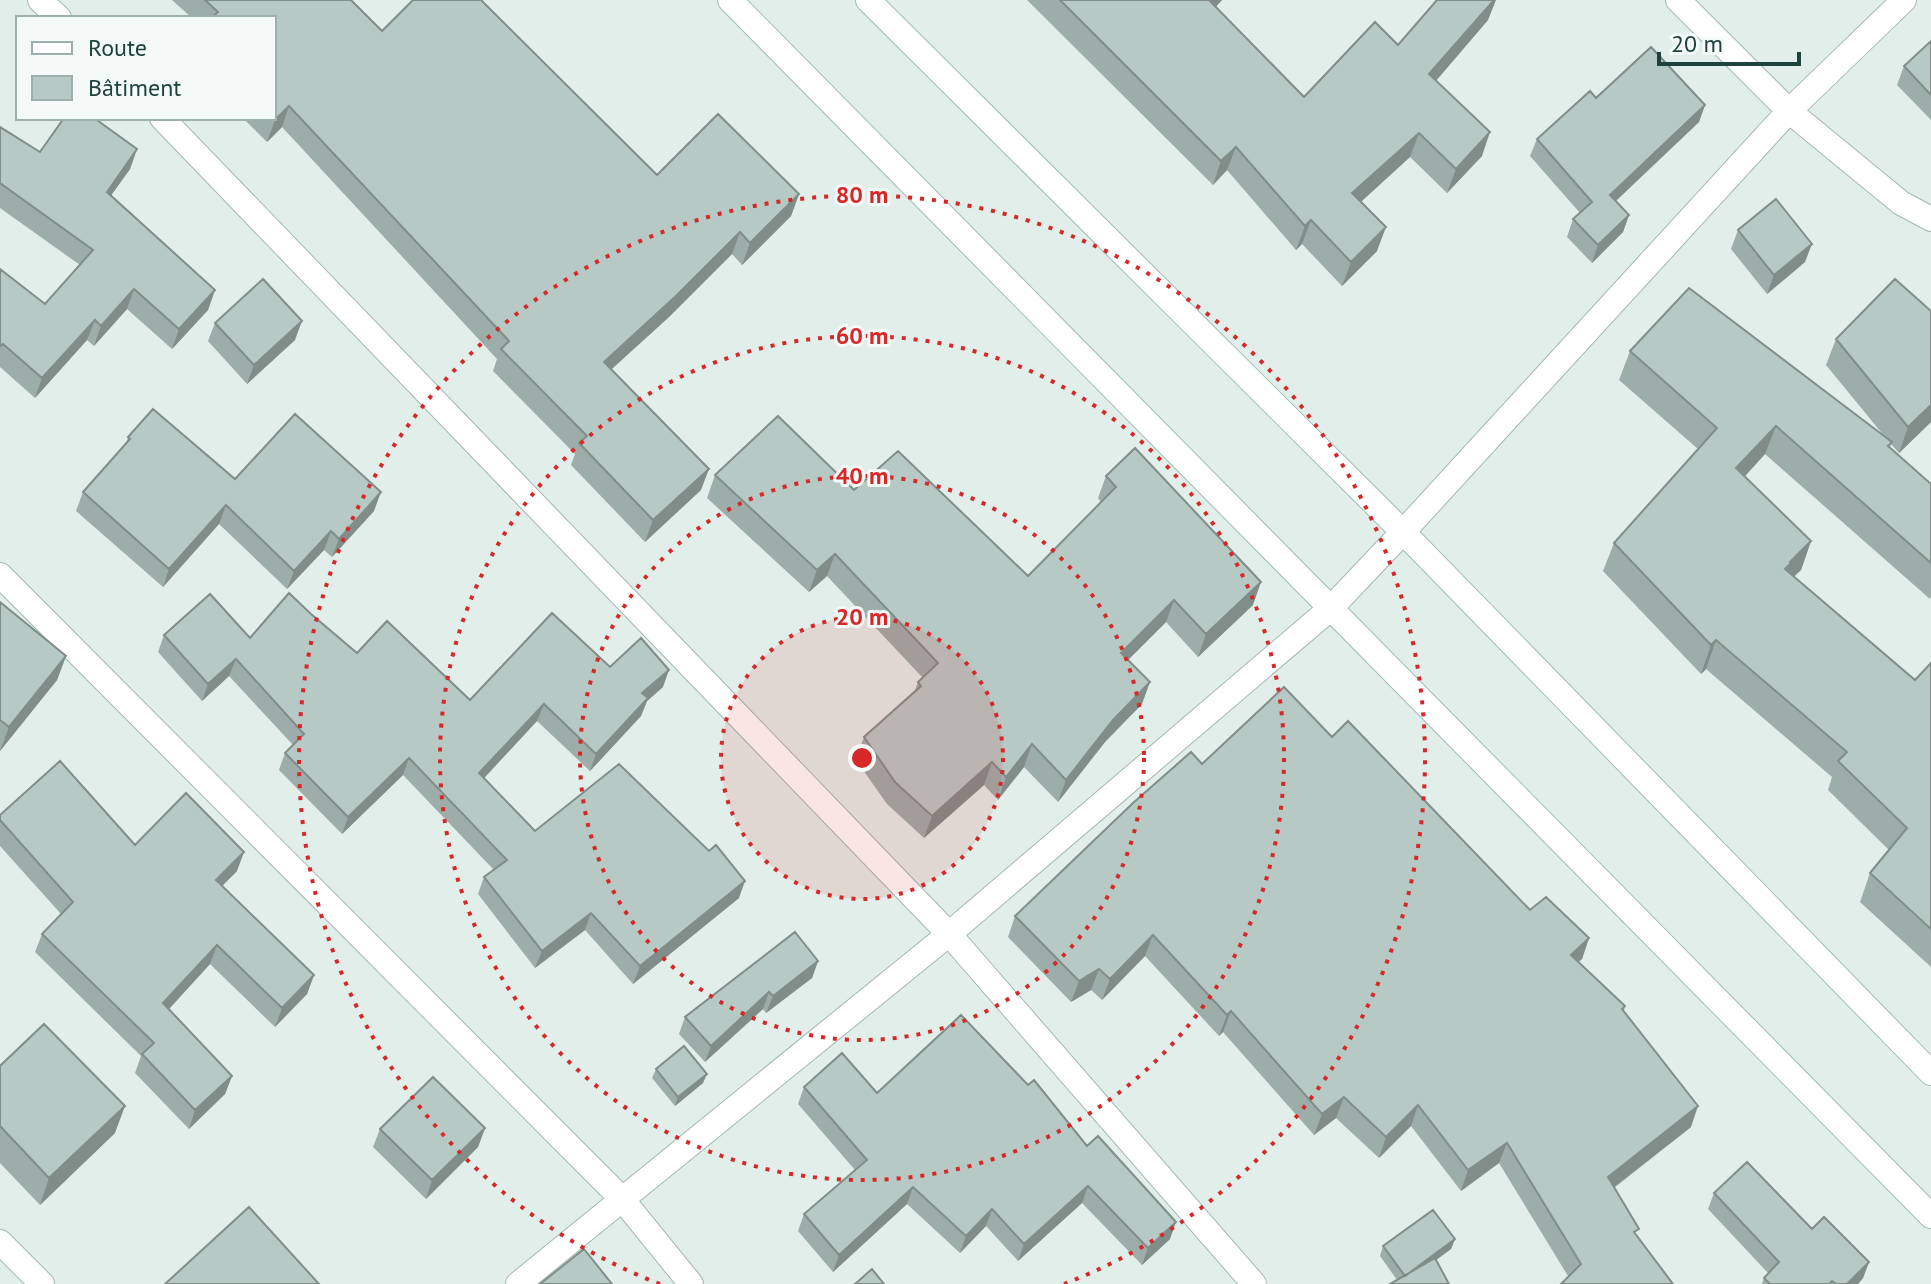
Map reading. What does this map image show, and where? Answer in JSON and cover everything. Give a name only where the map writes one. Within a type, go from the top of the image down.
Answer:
[{"type":"street","points":[[40,0],[57,16]]},
{"type":"street","points":[[730,0],[1931,1216]]},
{"type":"street","points":[[868,0],[1403,532],[1931,1073]]},
{"type":"street","points":[[1678,0],[1789,111],[1901,203],[1931,219]]},
{"type":"street","points":[[518,1284],[949,934],[1331,608],[1789,111],[1904,0]]},
{"type":"street","points":[[164,120],[949,934],[1254,1284]]},
{"type":"street","points":[[1901,203],[1931,240]]},
{"type":"street","points":[[0,575],[622,1199],[691,1284]]},
{"type":"street","points":[[0,1242],[42,1284]]},
{"type":"building","points":[[205,0],[351,0],[382,31],[413,0],[481,0],[657,175],[718,114],[799,194],[750,243],[740,232],[604,362],[709,469],[653,520],[579,443],[587,436],[501,349],[509,341],[289,106],[276,119],[276,16],[213,16],[218,12]]},
{"type":"building","points":[[1060,0],[1209,0],[1304,97],[1375,22],[1398,45],[1437,0],[1494,0],[1429,74],[1490,132],[1456,169],[1419,133],[1352,193],[1386,227],[1351,262],[1311,220],[1305,226],[1236,147],[1221,161]]},
{"type":"building","points":[[1931,41],[1931,95],[1904,66]]},
{"type":"building","points":[[1651,47],[1705,105],[1610,195],[1629,215],[1598,245],[1573,219],[1592,202],[1537,139],[1590,91],[1596,98]]},
{"type":"building","points":[[63,120],[97,120],[137,149],[107,192],[215,290],[179,329],[134,289],[101,326],[95,320],[42,378],[3,344],[0,346],[0,269],[45,304],[93,250],[0,183],[0,127],[40,152]]},
{"type":"building","points":[[1776,199],[1812,244],[1774,275],[1738,230]]},
{"type":"building","points":[[263,279],[302,321],[254,365],[215,323]]},
{"type":"building","points":[[1895,279],[1931,311],[1931,405],[1908,427],[1836,339]]},
{"type":"building","points":[[1689,288],[1892,442],[1888,446],[1931,484],[1931,563],[1776,426],[1736,468],[1811,541],[1785,569],[1915,680],[1931,663],[1931,929],[1870,873],[1907,828],[1838,761],[1847,752],[1716,640],[1711,645],[1614,543],[1717,428],[1630,351]]},
{"type":"building","points":[[153,409],[235,479],[295,414],[381,492],[339,539],[331,531],[294,571],[226,505],[169,569],[83,492]]},
{"type":"building","points":[[778,416],[854,490],[898,451],[1028,576],[1116,487],[1106,476],[1135,448],[1261,582],[1206,634],[1174,600],[1121,653],[1150,682],[1113,720],[1066,780],[1032,744],[1006,777],[992,762],[932,816],[895,782],[864,737],[921,686],[918,682],[938,663],[835,554],[817,570],[715,475]]},
{"type":"building","points":[[289,593],[357,653],[387,621],[470,700],[552,613],[610,667],[641,638],[669,670],[642,693],[648,698],[596,754],[544,704],[479,773],[535,831],[619,764],[709,851],[716,845],[745,881],[640,966],[591,913],[542,951],[484,877],[507,860],[409,758],[348,817],[285,753],[304,734],[236,659],[208,684],[164,635],[210,594],[250,638]]},
{"type":"building","points":[[0,602],[66,656],[9,727],[0,720]]},
{"type":"building","points":[[1284,687],[1332,737],[1348,721],[1530,910],[1546,897],[1589,938],[1571,955],[1625,1006],[1622,1009],[1698,1106],[1608,1177],[1639,1229],[1634,1232],[1673,1284],[1561,1284],[1581,1264],[1507,1143],[1468,1170],[1418,1105],[1386,1137],[1344,1097],[1322,1114],[1231,1011],[1227,1015],[1153,935],[1110,979],[1099,969],[1079,981],[1015,916],[1191,752],[1202,764]]},
{"type":"building","points":[[60,761],[135,845],[186,793],[244,852],[216,880],[314,975],[282,1008],[217,945],[163,1003],[232,1076],[195,1110],[142,1054],[154,1043],[42,934],[73,902],[0,820],[0,815]]},
{"type":"building","points":[[795,932],[818,961],[773,996],[769,992],[711,1046],[685,1017]]},
{"type":"building","points":[[961,1015],[1028,1085],[1034,1080],[1087,1146],[1098,1136],[1176,1222],[1148,1248],[1088,1186],[1024,1244],[992,1209],[966,1236],[913,1187],[839,1255],[804,1214],[867,1160],[804,1087],[842,1053],[877,1093]]},
{"type":"building","points":[[44,1024],[125,1106],[49,1178],[0,1126],[0,1066]]},
{"type":"building","points":[[684,1046],[707,1074],[678,1097],[656,1069]]},
{"type":"building","points":[[433,1077],[485,1128],[432,1180],[380,1129]]},
{"type":"building","points":[[1747,1162],[1812,1229],[1824,1217],[1869,1262],[1847,1284],[1832,1281],[1829,1284],[1770,1284],[1764,1278],[1779,1262],[1714,1193]]},
{"type":"building","points":[[249,1207],[319,1284],[165,1284]]},
{"type":"building","points":[[1433,1210],[1455,1239],[1405,1276],[1383,1246]]},
{"type":"building","points":[[584,1249],[612,1284],[540,1284]]},
{"type":"building","points":[[1435,1258],[1449,1284],[1390,1284]]},
{"type":"building","points":[[872,1269],[884,1284],[855,1284]]}]
